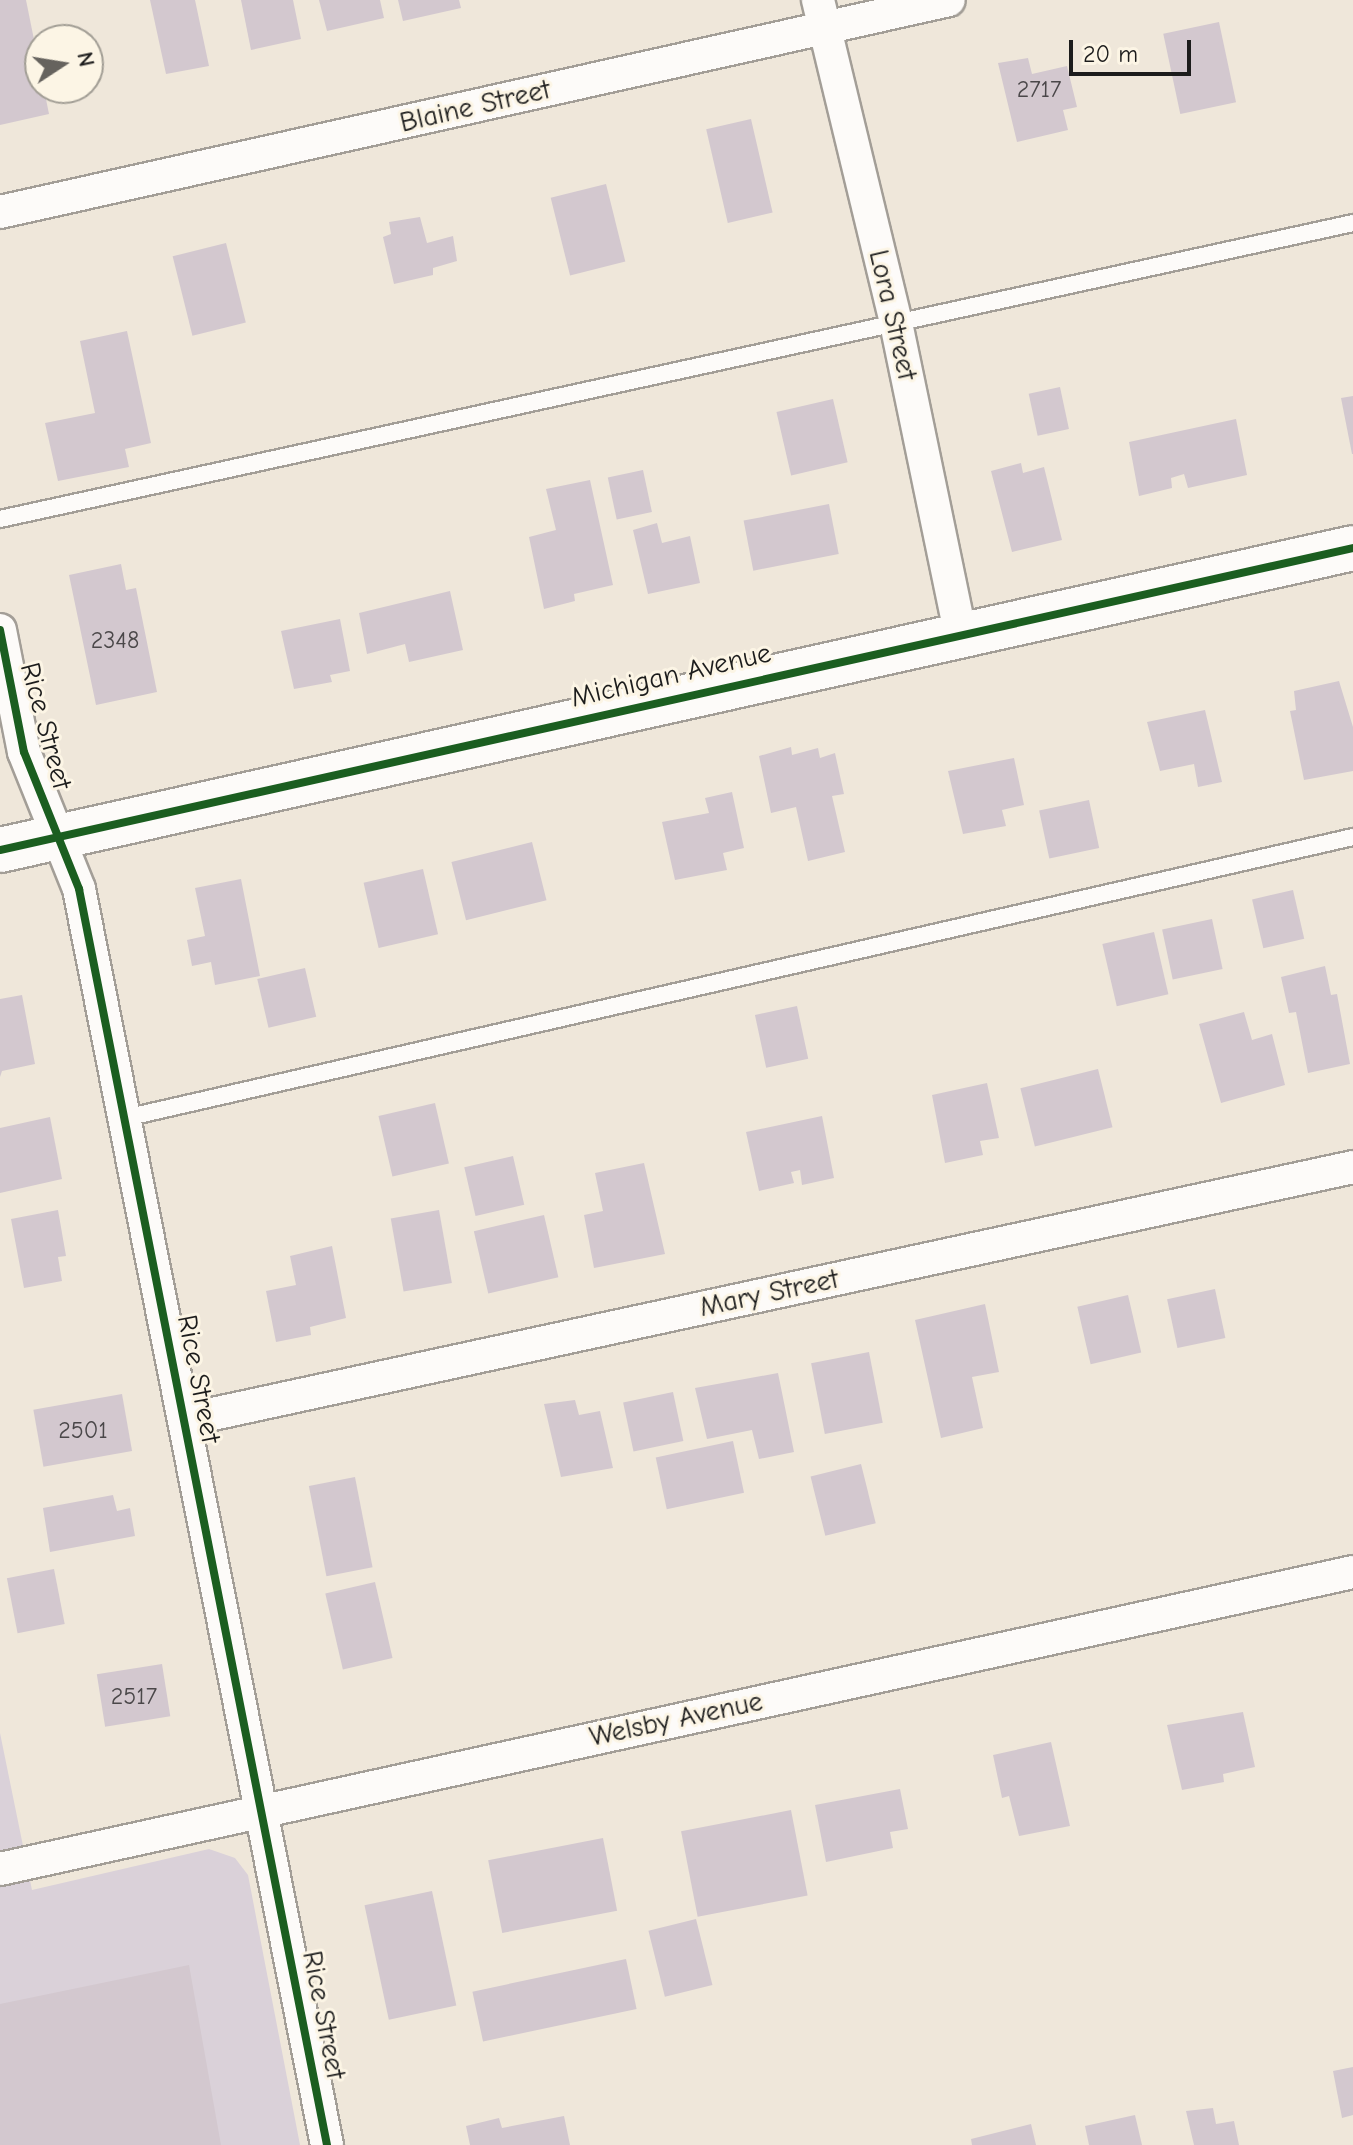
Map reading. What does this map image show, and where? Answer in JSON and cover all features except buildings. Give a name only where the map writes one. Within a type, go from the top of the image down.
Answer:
[{"type":"street","name":"Blaine Street","points":[[0,212],[821,14],[949,0]]},
{"type":"street","name":"Lora Street","points":[[821,14],[896,323],[960,632]]},
{"type":"street","name":"Michigan Avenue","points":[[0,850],[960,632],[1353,548]]},
{"type":"street","name":"Rice Street","points":[[0,630],[24,752],[55,838],[79,889],[327,2145]]},
{"type":"street","name":"Mary Street","points":[[185,1420],[1353,1167]]},
{"type":"street","name":"Welsby Avenue","points":[[0,1869],[262,1808],[1353,1572]]},
{"type":"lane","points":[[0,519],[1353,223]]},
{"type":"lane","points":[[125,1118],[1353,837]]},
{"type":"shaded area","points":[[0,1733],[32,1890],[209,1849],[235,1858],[248,1875],[300,2145],[0,2145]]},
{"type":"cycle path","points":[[0,850],[1353,548]]},
{"type":"cycle path","points":[[0,630],[24,752],[79,889],[327,2145]]}]
